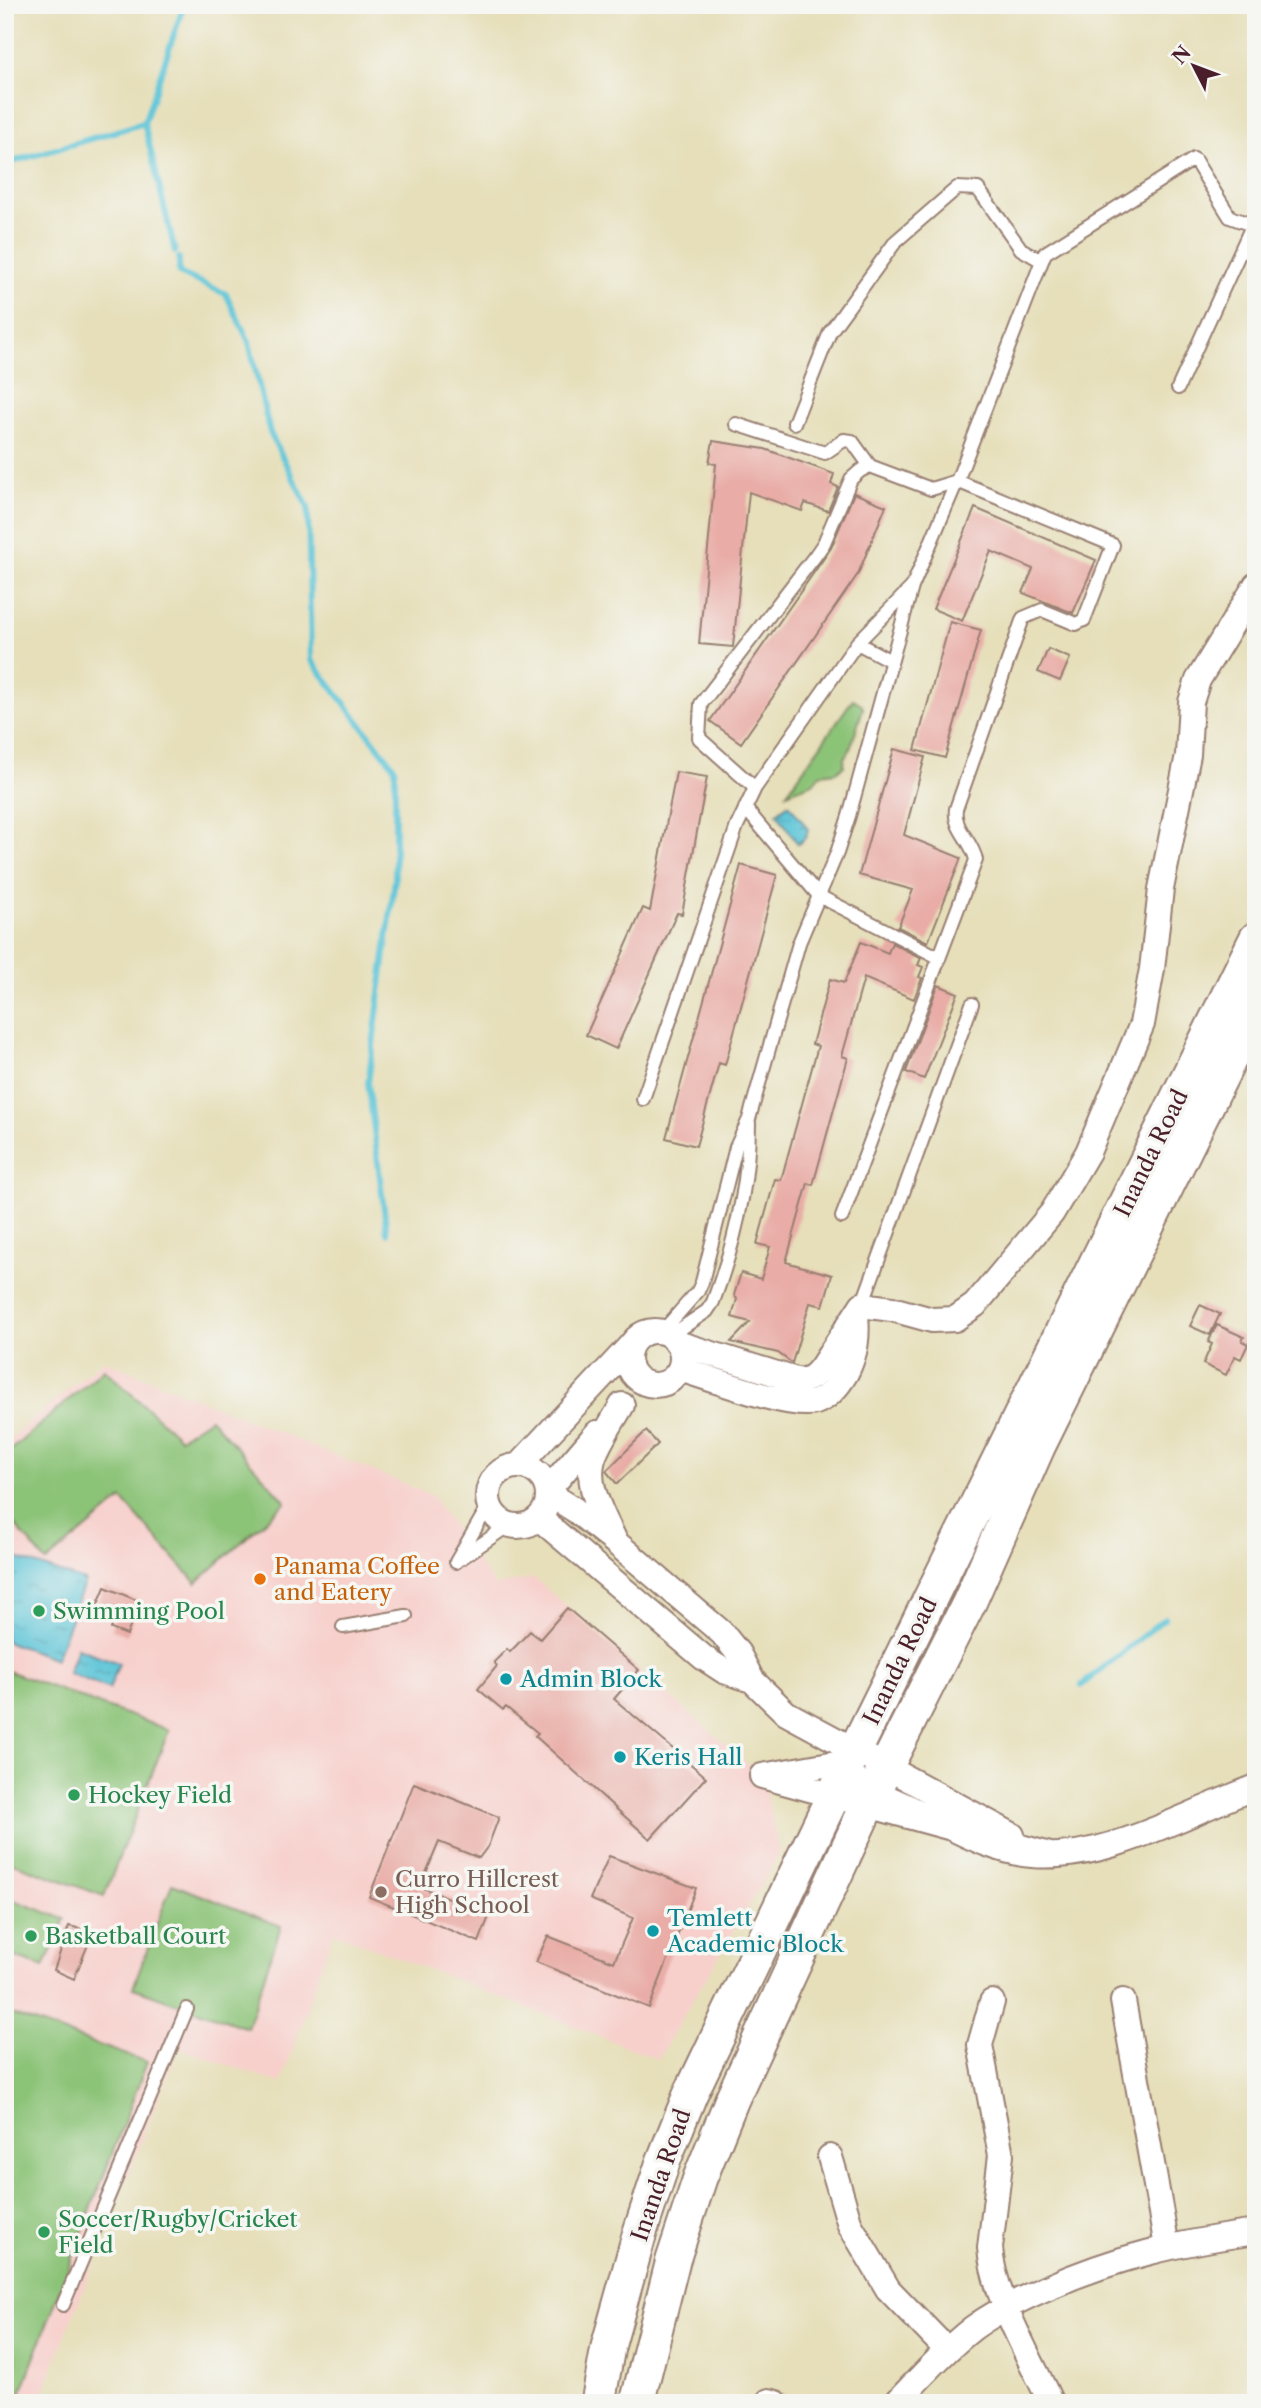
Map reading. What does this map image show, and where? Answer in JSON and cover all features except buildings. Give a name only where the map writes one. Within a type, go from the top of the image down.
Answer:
[{"type":"main road","name":"Inanda Road","points":[[597,2403],[608,2347],[640,2232],[663,2162],[690,2095],[845,1773],[1256,939]]},
{"type":"main road","name":"Inanda Road","points":[[637,2403],[673,2260],[700,2178],[732,2099],[874,1791],[969,1603],[1038,1447],[1256,1006]]},
{"type":"street","points":[[859,1310],[891,1309],[932,1320],[955,1319],[975,1305],[1052,1213],[1088,1152],[1142,1024],[1152,969],[1161,889],[1188,755],[1191,702],[1198,680],[1209,660],[1256,585]]},
{"type":"street","points":[[519,1465],[644,1333],[670,1337],[796,1380],[806,1381],[814,1377],[859,1310]]},
{"type":"street","points":[[680,1369],[792,1402],[813,1403],[826,1398],[835,1389],[853,1360],[858,1336],[859,1310]]},
{"type":"street","points":[[631,1345],[628,1355],[633,1374],[649,1385],[667,1382],[680,1369],[682,1360],[670,1337]]},
{"type":"street","points":[[548,1491],[641,1381]]},
{"type":"street","points":[[615,1542],[592,1489],[590,1474],[596,1450],[622,1405]]},
{"type":"street","points":[[519,1465],[536,1471],[543,1478],[548,1491],[547,1504],[539,1518],[525,1525],[509,1525],[493,1514],[487,1496],[493,1477],[509,1466],[519,1465]]},
{"type":"street","points":[[548,1491],[615,1542],[722,1633],[738,1653],[752,1680],[786,1713],[1050,1855]]},
{"type":"street","points":[[539,1518],[704,1658],[724,1671],[752,1680]]},
{"type":"street","points":[[1050,1855],[762,1776],[835,1763],[845,1773],[874,1791],[989,1844],[1031,1855],[1050,1855],[1073,1854],[1127,1839],[1256,1787]]},
{"type":"street","points":[[1123,2001],[1167,2247]]},
{"type":"street","points":[[992,2002],[980,2045],[1001,2155],[990,2248],[997,2286],[1051,2403]]},
{"type":"street","points":[[830,2157],[850,2225],[888,2289],[947,2350]]},
{"type":"street","points":[[896,2403],[947,2350],[1006,2306],[1070,2277],[1133,2255],[1256,2232]]},
{"type":"lane","points":[[670,1337],[702,1282],[736,1147],[749,1119],[799,943],[849,816],[912,587],[957,481],[1045,253],[1194,159],[1230,217],[1254,221],[1178,388]]},
{"type":"lane","points":[[794,423],[830,332],[896,241],[957,188],[978,189],[1021,249],[1042,261]]},
{"type":"lane","points":[[736,424],[825,453],[844,440],[852,441],[870,466],[931,489],[957,481],[1113,545],[1084,620],[1076,624],[1042,610],[1023,618],[956,808],[954,819],[974,849],[976,860],[842,1217]]},
{"type":"lane","points":[[755,788],[699,738],[701,704],[824,543],[851,479],[870,466]]},
{"type":"lane","points":[[643,1099],[737,825],[755,788],[857,643],[912,587]]},
{"type":"lane","points":[[857,643],[891,661]]},
{"type":"lane","points":[[745,808],[819,896],[938,957]]},
{"type":"lane","points":[[859,1310],[972,1004]]},
{"type":"lane","points":[[670,1337],[707,1311],[718,1291],[744,1184],[749,1151],[749,1119]]},
{"type":"lane","points":[[702,1282],[718,1291]]},
{"type":"lane","points":[[489,1506],[456,1562],[509,1525]]},
{"type":"lane","points":[[343,1627],[406,1616]]},
{"type":"lane","points":[[63,2305],[187,2009]]},
{"type":"shaded area","name":"Curro Hillcrest High School","points":[[103,1360],[431,1495],[495,1586],[534,1578],[762,1776],[780,1853],[658,2059],[333,1932],[281,2083],[178,2048],[39,2403],[5,2403],[5,1443]]},
{"type":"green space","points":[[853,699],[863,708],[850,749],[844,758],[844,766],[836,772],[820,774],[813,783],[787,793]]},
{"type":"green space","points":[[104,1369],[180,1438],[210,1418],[286,1502],[196,1583],[122,1499],[46,1562],[5,1513],[5,1455]]},
{"type":"green space","name":"Hockey Field","points":[[5,1670],[169,1730],[104,1896],[5,1860]]},
{"type":"green space","points":[[172,1884],[281,1926],[247,2028],[133,1988]]},
{"type":"green space","name":"Basketball Court","points":[[5,1897],[65,1919],[44,1967],[5,1954]]},
{"type":"green space","name":"Soccer/Rugby/Cricket Field","points":[[5,2012],[147,2062],[17,2403],[5,2403]]},
{"type":"water","points":[[789,804],[808,829],[806,837],[798,844],[777,813]]},
{"type":"water","name":"Swimming Pool","points":[[5,1554],[85,1581],[56,1659],[5,1641]]},
{"type":"water","points":[[77,1648],[119,1663],[109,1689],[68,1673]]},
{"type":"waterway","points":[[5,164],[144,123],[184,5]]},
{"type":"waterway","points":[[144,123],[175,252]]},
{"type":"waterway","points":[[179,258],[179,273],[226,294],[249,342],[270,433],[308,507],[311,660],[395,768],[395,879],[368,1083],[387,1233]]},
{"type":"waterway","points":[[1082,1685],[1165,1618]]},
{"type":"place","name":"Panama Coffee and Eatery","points":[[260,1579]]},
{"type":"place","name":"Swimming Pool","points":[[39,1611]]},
{"type":"place","name":"Admin Block","points":[[506,1679]]},
{"type":"place","name":"Keris Hall","points":[[620,1757]]},
{"type":"place","name":"Hockey Field","points":[[74,1795]]},
{"type":"place","name":"Curro Hillcrest High School","points":[[381,1892]]},
{"type":"place","name":"Temlett Academic Block","points":[[653,1931]]},
{"type":"place","name":"Basketball Court","points":[[31,1936]]},
{"type":"place","name":"Soccer/Rugby/Cricket Field","points":[[44,2232]]}]
